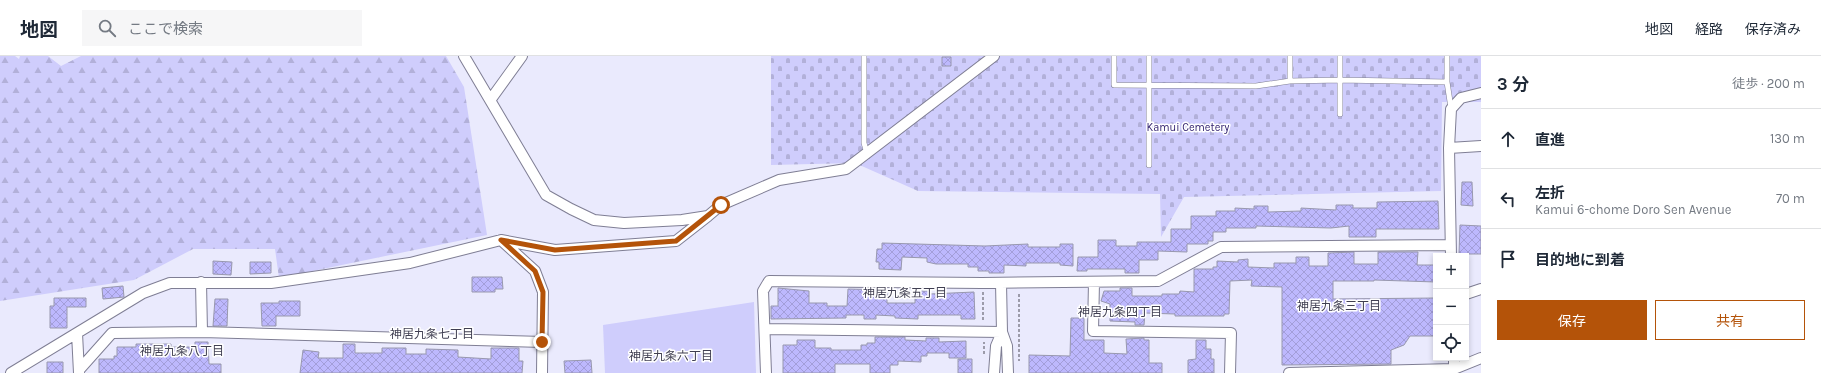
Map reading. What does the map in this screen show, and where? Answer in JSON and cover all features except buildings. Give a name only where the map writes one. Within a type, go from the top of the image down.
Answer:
[{"type":"street","points":[[464,56],[546,194],[571,209],[594,220],[624,223],[682,220],[708,216]]},
{"type":"street","points":[[490,99],[522,56]]},
{"type":"street","points":[[11,373],[144,293],[170,283],[271,283],[410,263],[501,240],[555,250],[676,241],[721,205],[779,180],[846,169],[994,56]]},
{"type":"street","points":[[1451,253],[1449,148],[1451,109],[1461,98],[1481,93]]},
{"type":"street","points":[[1449,148],[1481,146]]},
{"type":"street","points":[[501,240],[535,271],[543,292],[542,373]]},
{"type":"street","points":[[766,373],[763,291],[769,281],[1001,283],[1158,281],[1221,247],[1450,245]]},
{"type":"street","points":[[201,282],[202,332]]},
{"type":"street","points":[[1094,282],[1093,331],[1230,333],[1230,373]]},
{"type":"street","points":[[1001,283],[1002,332],[1007,346],[1008,373]]},
{"type":"street","points":[[1469,293],[1481,289]]},
{"type":"street","points":[[765,329],[1002,332]]},
{"type":"street","points":[[79,371],[112,333],[202,332],[542,342]]},
{"type":"street","points":[[994,373],[996,346],[1002,332]]},
{"type":"street","points":[[77,333],[79,371]]},
{"type":"street","points":[[1289,373],[1454,371],[1481,358]]},
{"type":"lane","points":[[864,56],[864,142],[867,153]]},
{"type":"lane","points":[[1114,56],[1114,85],[1256,86],[1290,81],[1340,80],[1447,82]]},
{"type":"lane","points":[[1149,56],[1149,165]]},
{"type":"lane","points":[[1290,56],[1290,81]]},
{"type":"lane","points":[[1340,56],[1340,114]]},
{"type":"lane","points":[[1447,56],[1447,82],[1451,109]]},
{"type":"path","points":[[1018,282],[1019,366]]},
{"type":"green space","points":[[0,56],[15,56],[19,59],[20,56],[48,56],[61,66],[81,56],[446,56],[464,87],[487,235],[279,278],[275,249],[193,249],[134,280],[0,301]]},
{"type":"green space","name":"Kamui Cemetery","points":[[771,56],[1481,56],[1481,102],[1442,102],[1441,191],[1184,197],[1161,237],[1160,194],[918,191],[855,163],[771,165]]},
{"type":"green space","points":[[754,302],[756,373],[605,373],[603,325]]},
{"type":"district","name":"神居九条五丁目","points":[[905,293]]},
{"type":"district","name":"神居九条三丁目","points":[[1339,306]]},
{"type":"district","name":"神居九条四丁目","points":[[1120,312]]},
{"type":"district","name":"神居九条七丁目","points":[[432,334]]},
{"type":"district","name":"神居九条八丁目","points":[[182,351]]},
{"type":"district","name":"神居九条六丁目","points":[[671,356]]},
{"type":"route","points":[[542,342],[543,292],[535,271],[501,240],[555,250],[676,241],[721,205]]}]
